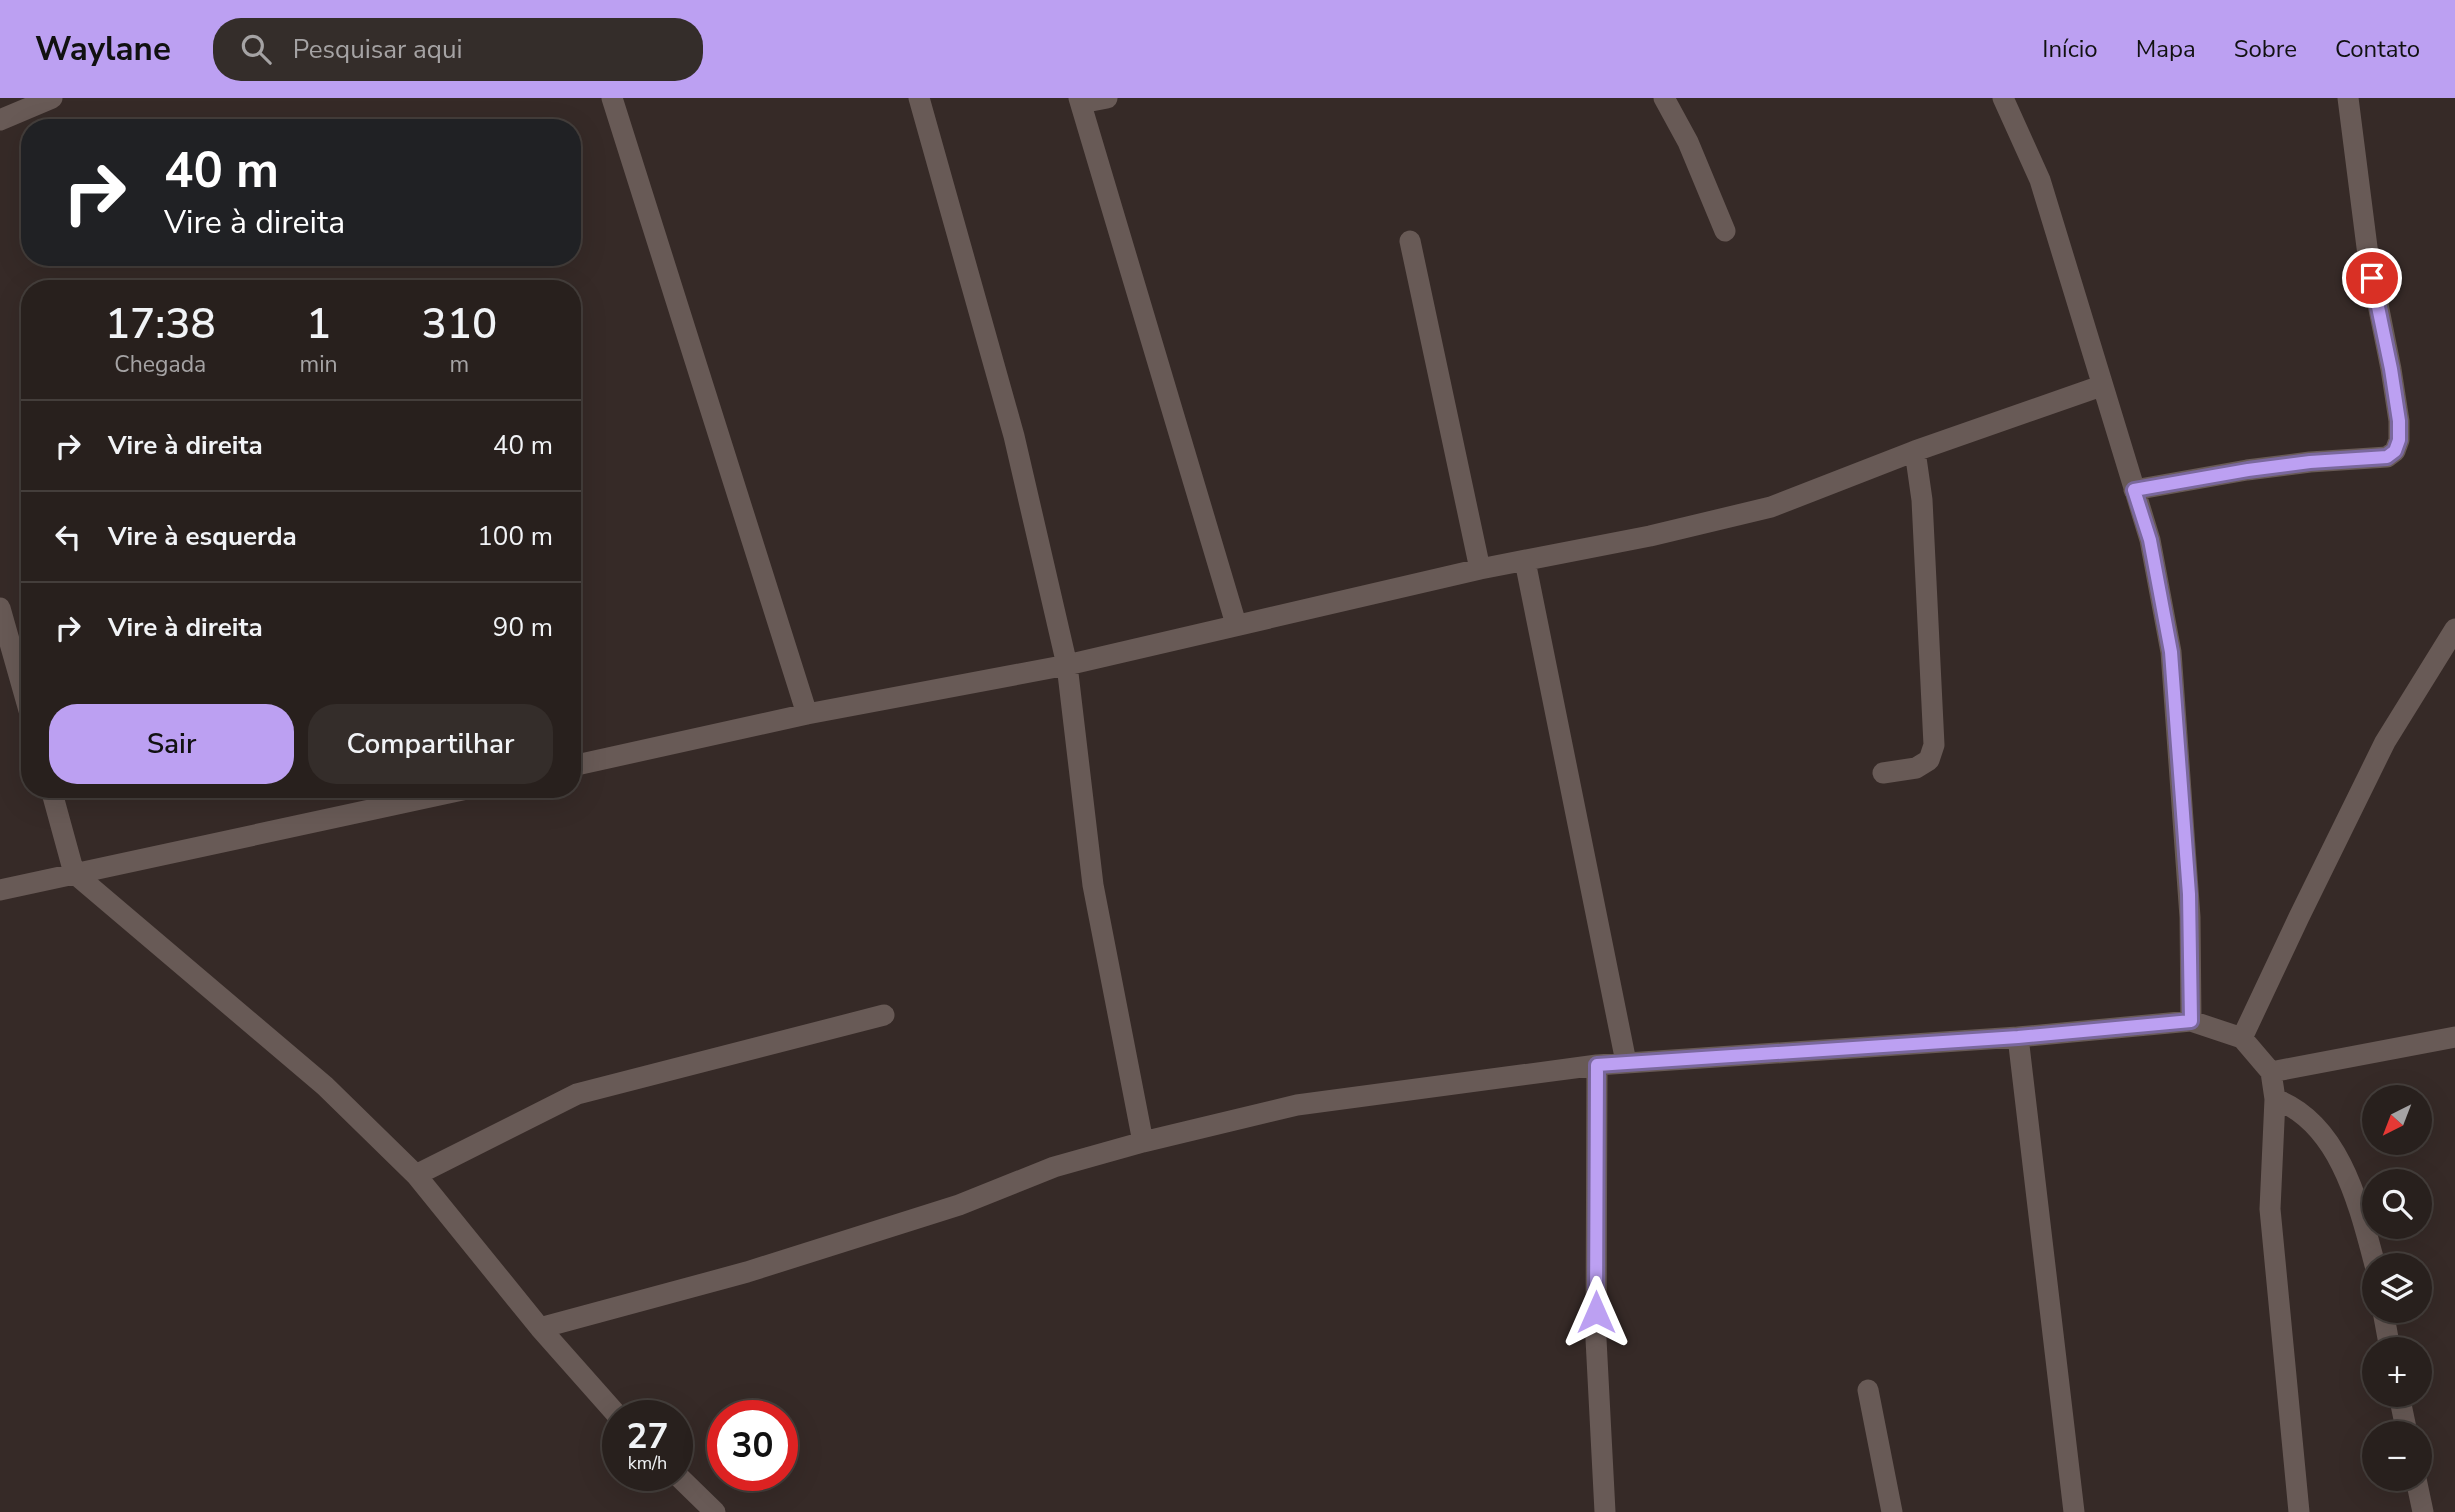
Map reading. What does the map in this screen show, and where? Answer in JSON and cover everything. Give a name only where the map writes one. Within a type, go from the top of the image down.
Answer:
[{"type":"street","points":[[0,120],[52,98]]},
{"type":"street","points":[[612,98],[807,713]]},
{"type":"street","points":[[919,98],[1014,436],[1068,665],[1093,885],[1143,1142]]},
{"type":"street","points":[[1107,98],[1080,100],[1236,624]]},
{"type":"street","points":[[1664,98],[1688,142],[1725,231]]},
{"type":"street","points":[[2003,98],[2040,180],[2150,540],[2171,652],[2188,891],[2191,1021]]},
{"type":"street","points":[[2134,490],[2248,470],[2310,462],[2387,457],[2395,451],[2399,440],[2399,421],[2368,255],[2348,98]]},
{"type":"street","points":[[1410,241],[1480,569]]},
{"type":"street","points":[[581,764],[807,713],[1068,665],[1480,569],[1650,536],[1771,507],[1915,451],[2101,386]]},
{"type":"street","points":[[1883,773],[1916,768],[1929,760],[1934,745],[1922,500],[1915,451]]},
{"type":"street","points":[[1525,561],[1626,1062]]},
{"type":"street","points":[[0,608],[21,682]]},
{"type":"street","points":[[2242,1038],[2385,742],[2455,628]]},
{"type":"street","points":[[53,798],[74,873],[325,1086],[416,1175],[540,1328],[604,1400]]},
{"type":"street","points":[[0,890],[421,798]]},
{"type":"street","points":[[416,1175],[577,1094],[884,1015]]},
{"type":"street","points":[[540,1328],[747,1272],[959,1205],[1054,1167],[1143,1142],[1297,1105],[1626,1062],[2018,1037],[2191,1021],[2242,1038],[2272,1072],[2275,1099],[2270,1209],[2299,1512]]},
{"type":"street","points":[[2018,1037],[2074,1512]]},
{"type":"street","points":[[2272,1072],[2455,1037]]},
{"type":"street","points":[[1597,1065],[1596,1339],[1605,1512]]},
{"type":"street","points":[[2275,1099],[2290,1104],[2308,1116],[2333,1150],[2357,1200],[2372,1253]]},
{"type":"street","points":[[1868,1390],[1892,1512]]},
{"type":"street","points":[[693,1491],[715,1512]]},
{"type":"street","points":[[2419,1491],[2423,1512]]},
{"type":"route","points":[[1596,1312],[1597,1065],[2018,1037],[2191,1021],[2189,894],[2171,652],[2150,540],[2134,490],[2248,470],[2310,462],[2387,457],[2395,451],[2399,440],[2399,421],[2372,278]]}]
